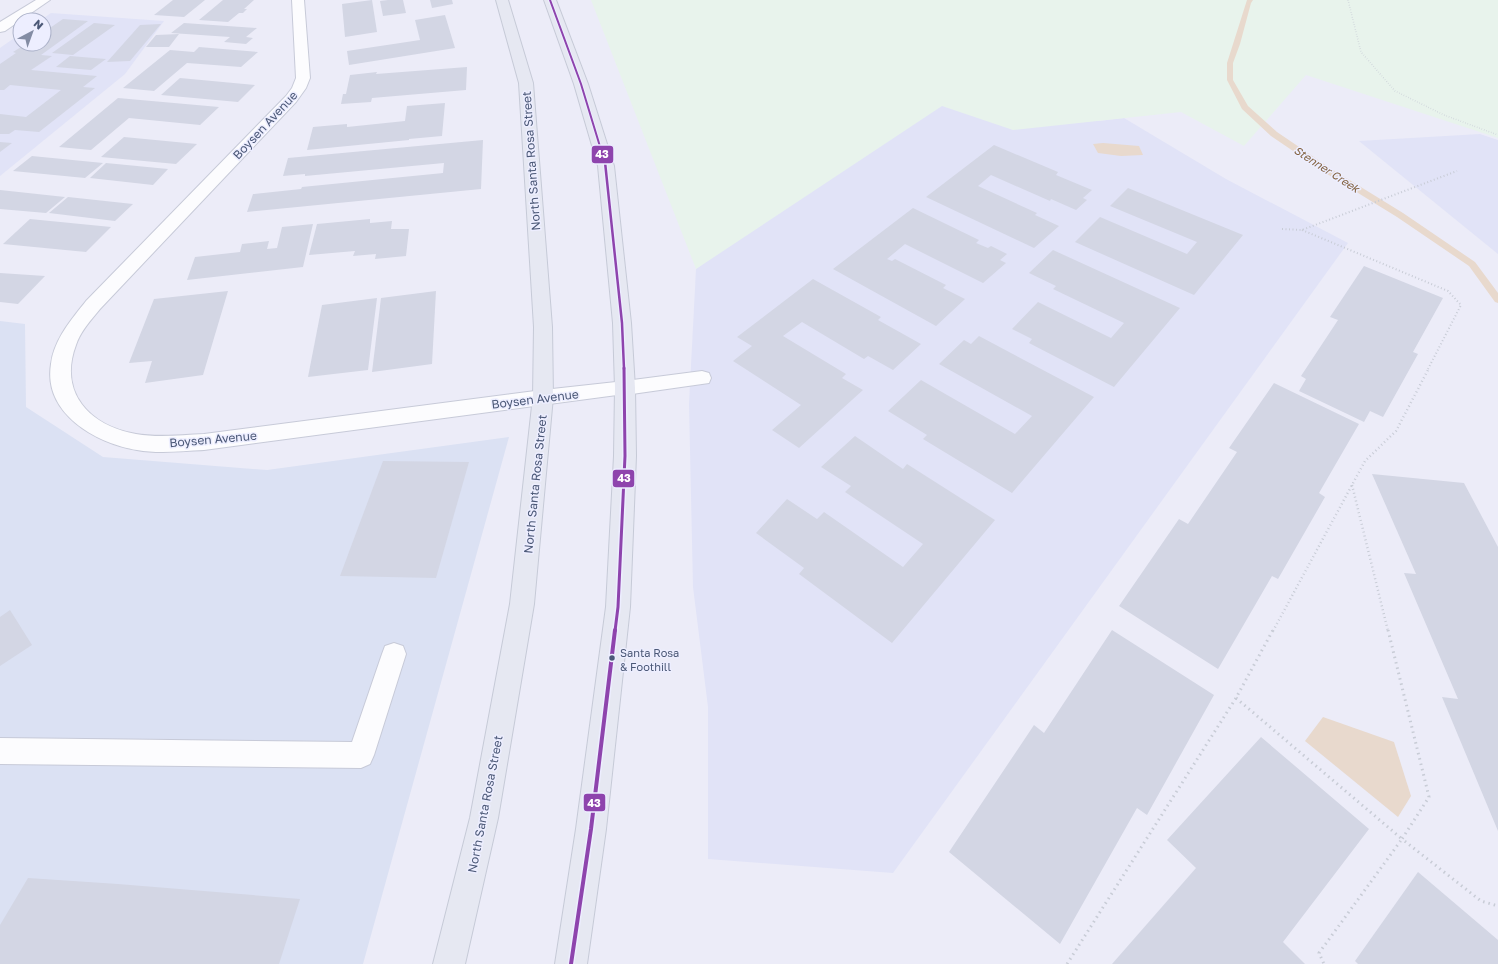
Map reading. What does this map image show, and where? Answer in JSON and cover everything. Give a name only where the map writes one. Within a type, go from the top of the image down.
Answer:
[{"type":"highway","name":"North Santa Rosa Street","points":[[449,964],[484,818],[522,604],[540,447],[543,397],[543,327],[526,83],[502,0]]},
{"type":"highway","points":[[550,0],[581,84],[606,166],[622,323],[625,388],[625,456],[618,607],[591,829],[571,964]]},
{"type":"street","points":[[0,28],[44,0]]},
{"type":"street","name":"Boysen Avenue","points":[[298,0],[303,78],[299,88],[291,99],[93,305],[77,325],[65,346],[60,367],[61,388],[70,406],[86,422],[107,434],[136,442],[169,444],[204,442],[543,397],[625,388]]},
{"type":"lane","points":[[625,388],[702,378]]},
{"type":"lane","points":[[0,751],[361,755],[394,654]]},
{"type":"path","points":[[1348,0],[1361,52],[1395,91],[1444,115],[1498,135]]},
{"type":"path","points":[[1302,230],[1457,171]]},
{"type":"path","points":[[1067,964],[1236,698],[1365,461],[1396,431],[1461,305],[1448,291],[1302,230],[1282,229]]},
{"type":"path","points":[[1324,964],[1319,953],[1402,839],[1429,797],[1352,484]]},
{"type":"path","points":[[1236,698],[1402,839],[1481,901],[1498,906]]},
{"type":"shaded area","points":[[591,0],[1498,0],[1498,138],[1306,75],[1244,146],[1181,112],[1013,130],[942,106],[696,269]]},
{"type":"shaded area","points":[[52,13],[164,21],[125,74],[0,176],[0,48],[12,40],[12,52],[52,52]]},
{"type":"shaded area","points":[[1040,20],[1098,121],[1124,118],[1226,179],[1348,243],[893,873],[708,859],[708,707],[693,587],[689,404],[696,269]]},
{"type":"shaded area","points":[[1480,134],[1498,140],[1498,254],[1359,141]]},
{"type":"shaded area","points":[[1103,143],[1139,146],[1143,155],[1121,156],[1098,153],[1093,144]]},
{"type":"shaded area","points":[[0,321],[25,324],[26,407],[103,457],[267,470],[509,437],[363,964],[0,964]]},
{"type":"shaded area","points":[[1323,717],[1394,742],[1411,796],[1398,817],[1305,741]]},
{"type":"building","points":[[173,0],[205,0],[184,17],[154,15]]},
{"type":"building","points":[[223,0],[254,0],[244,9],[247,9],[243,13],[239,13],[228,22],[199,20]]},
{"type":"building","points":[[372,0],[377,32],[345,37],[342,4]]},
{"type":"building","points":[[403,0],[406,13],[383,16],[380,1]]},
{"type":"building","points":[[430,0],[452,0],[453,4],[432,8]]},
{"type":"building","points":[[445,15],[455,48],[349,65],[347,51],[420,40],[415,20]]},
{"type":"building","points":[[63,19],[88,21],[52,47],[52,27]]},
{"type":"building","points":[[94,23],[115,25],[73,55],[52,53]]},
{"type":"building","points":[[184,23],[257,28],[246,37],[253,38],[246,44],[224,42],[230,37],[171,33]]},
{"type":"building","points":[[161,24],[130,61],[107,62],[140,25]]},
{"type":"building","points":[[179,34],[169,47],[146,47],[156,35]]},
{"type":"building","points":[[199,47],[258,52],[241,67],[187,63],[154,91],[123,88],[170,50],[194,52]]},
{"type":"building","points":[[13,52],[45,52],[41,55],[52,56],[31,70],[97,76],[83,87],[95,88],[39,132],[15,130],[9,134],[0,134],[0,114],[26,117],[61,90],[10,85],[4,90],[0,90],[0,64],[16,53]]},
{"type":"building","points":[[70,56],[106,59],[91,70],[56,67]]},
{"type":"building","points":[[467,67],[466,90],[372,98],[371,102],[341,104],[343,94],[346,94],[350,75]]},
{"type":"building","points":[[180,78],[255,85],[238,102],[161,95]]},
{"type":"building","points":[[118,98],[219,107],[200,125],[129,118],[91,150],[59,147]]},
{"type":"building","points":[[445,103],[442,136],[307,150],[313,127],[347,124],[347,127],[405,121],[407,106]]},
{"type":"building","points":[[124,137],[197,144],[176,164],[101,157]]},
{"type":"building","points":[[483,140],[481,189],[247,212],[253,194],[301,189],[302,187],[443,173],[444,163],[305,176],[305,174],[283,176],[288,158]]},
{"type":"building","points":[[0,142],[12,143],[0,152]]},
{"type":"building","points":[[994,145],[1058,172],[1056,175],[1092,190],[1083,198],[1087,200],[1076,210],[1051,199],[1050,201],[991,175],[978,186],[1037,213],[1035,215],[1059,226],[1034,248],[926,197]]},
{"type":"building","points":[[32,156],[103,163],[85,178],[13,171]]},
{"type":"building","points":[[106,163],[168,169],[153,185],[90,178]]},
{"type":"building","points":[[1128,188],[1243,235],[1194,295],[1075,242],[1100,217],[1187,254],[1197,242],[1110,206]]},
{"type":"building","points":[[0,190],[65,197],[46,213],[0,209]]},
{"type":"building","points":[[68,197],[133,204],[115,221],[49,213]]},
{"type":"building","points":[[913,208],[979,240],[976,243],[988,248],[991,246],[1007,254],[1000,260],[1006,263],[983,283],[905,244],[887,259],[892,261],[895,259],[946,285],[943,288],[965,299],[936,326],[833,269]]},
{"type":"building","points":[[30,219],[111,227],[86,252],[3,244]]},
{"type":"building","points":[[370,219],[370,223],[392,221],[391,229],[409,229],[406,256],[375,259],[376,254],[353,256],[355,251],[309,255],[317,224]]},
{"type":"building","points":[[313,224],[303,267],[187,280],[195,257],[240,252],[242,244],[269,241],[267,249],[277,248],[282,227]]},
{"type":"building","points":[[1053,250],[1180,308],[1114,387],[1029,343],[1032,339],[1012,329],[1038,302],[1111,338],[1124,323],[1053,289],[1056,286],[1029,273]]},
{"type":"building","points":[[1364,266],[1443,298],[1413,352],[1418,354],[1383,417],[1370,411],[1364,422],[1299,391],[1306,379],[1301,376],[1338,320],[1330,317]]},
{"type":"building","points":[[0,273],[45,276],[18,304],[0,302]]},
{"type":"building","points":[[813,279],[881,317],[878,320],[921,344],[893,370],[868,356],[864,359],[802,322],[783,336],[846,374],[842,378],[863,390],[799,448],[772,430],[801,405],[733,361],[752,346],[737,337]]},
{"type":"building","points":[[228,291],[203,375],[145,383],[152,361],[129,363],[154,299]]},
{"type":"building","points":[[436,291],[432,364],[372,372],[381,298]]},
{"type":"building","points":[[377,298],[368,370],[308,377],[322,305]]},
{"type":"building","points":[[979,336],[1094,397],[1012,493],[923,439],[927,435],[888,411],[921,380],[1015,434],[1032,416],[939,364],[964,340],[971,344]]},
{"type":"building","points":[[1274,383],[1359,424],[1319,493],[1325,497],[1278,579],[1272,576],[1218,669],[1119,606],[1179,519],[1188,524],[1237,452],[1229,448]]},
{"type":"building","points":[[855,436],[903,469],[907,464],[995,520],[892,643],[799,574],[804,568],[756,533],[787,499],[817,519],[824,512],[903,567],[923,544],[845,492],[851,486],[821,467]]},
{"type":"building","points":[[383,461],[469,462],[436,578],[340,576]]},
{"type":"building","points":[[1372,474],[1464,483],[1498,547],[1498,831],[1442,697],[1458,699],[1404,573],[1416,574]]},
{"type":"building","points":[[10,610],[32,645],[0,666],[0,617]]},
{"type":"building","points":[[1112,630],[1214,695],[1147,815],[1137,808],[1060,944],[949,852],[1034,725],[1044,733]]},
{"type":"building","points":[[1261,737],[1369,829],[1283,942],[1305,964],[1112,964],[1196,868],[1167,840]]},
{"type":"building","points":[[1418,872],[1498,940],[1498,964],[1358,964],[1355,961]]},
{"type":"building","points":[[28,878],[300,899],[279,964],[0,964],[0,925]]},
{"type":"waterway","name":"Stenner Creek","points":[[1250,0],[1248,2],[1237,44],[1230,63],[1230,80],[1245,107],[1274,134],[1327,170],[1400,215],[1472,264],[1498,300]]},
{"type":"transit line","name":"43","points":[[550,0],[581,84],[606,166],[622,323],[625,388],[625,456],[618,607],[591,829],[571,964]]},
{"type":"place","name":"Santa Rosa & Foothill","points":[[612,658]]}]
